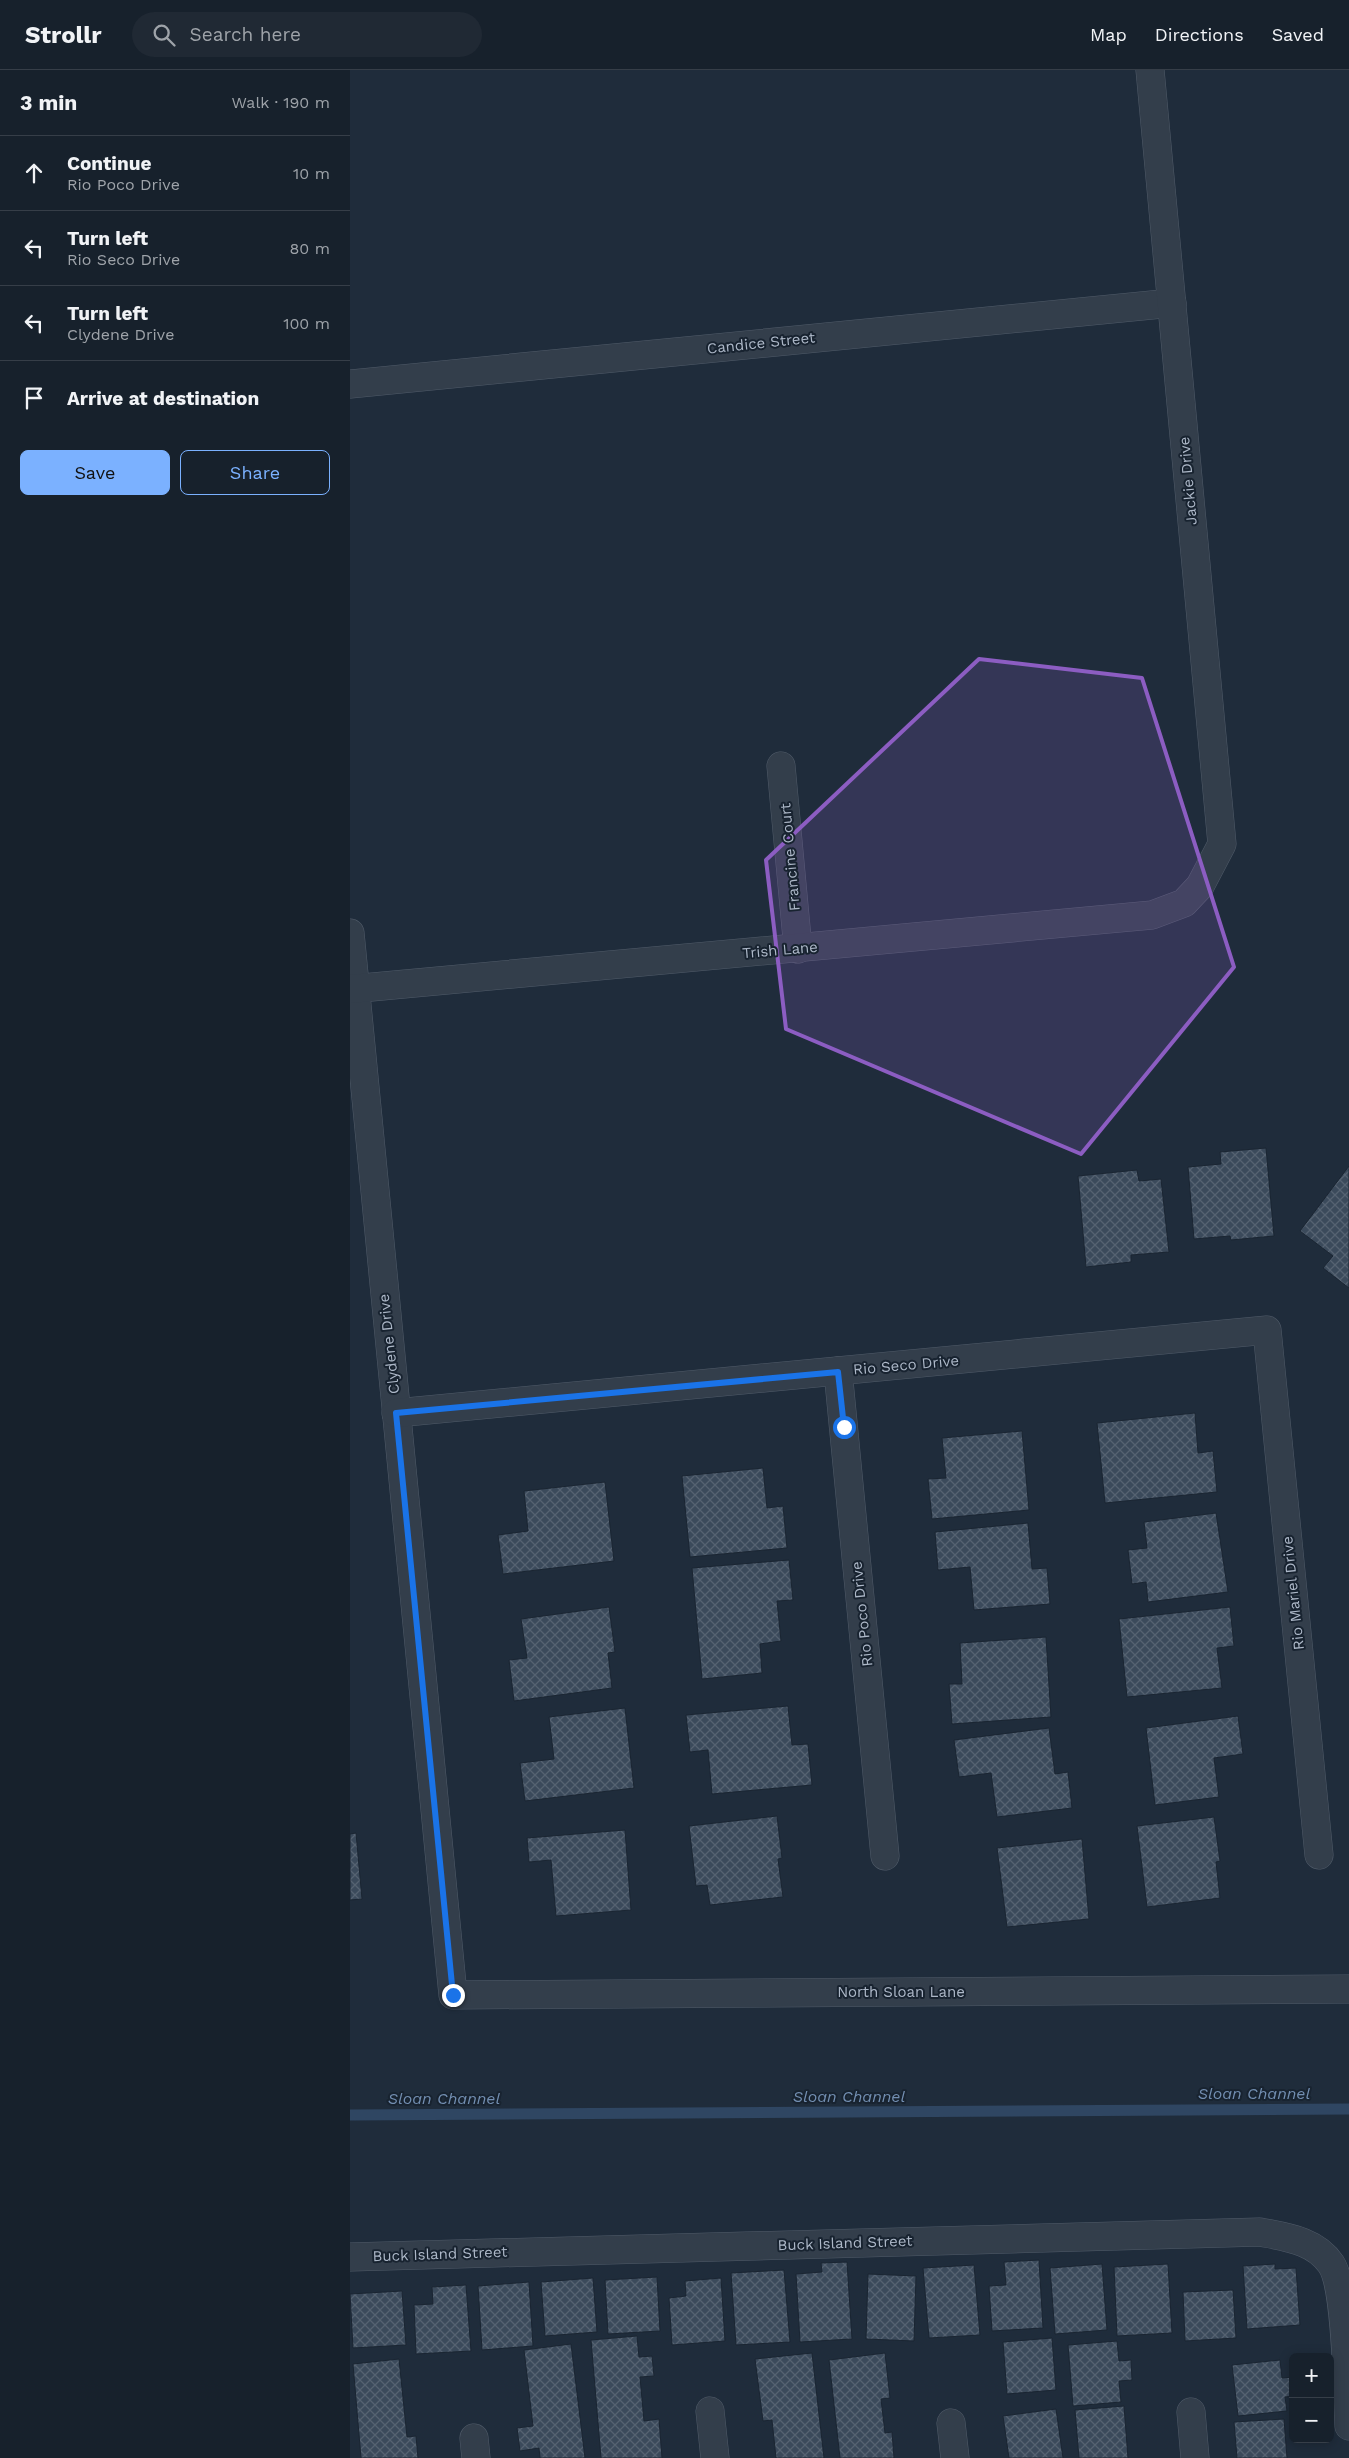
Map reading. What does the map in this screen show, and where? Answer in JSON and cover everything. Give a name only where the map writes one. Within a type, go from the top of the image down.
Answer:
[{"type":"street","name":"Jackie Drive","points":[[1150,70],[1222,844],[1200,886]]},
{"type":"street","name":"Candice Street","points":[[350,384],[1172,303]]},
{"type":"street","name":"Francine Court","points":[[781,766],[798,949]]},
{"type":"street","name":"Trish Lane","points":[[353,989],[1152,915],[1184,903],[1200,886]]},
{"type":"street","name":"Clydene Drive","points":[[350,933],[353,989],[453,1995]]},
{"type":"street","name":"Rio Seco Drive","points":[[396,1413],[1267,1330]]},
{"type":"street","name":"Rio Mariel Drive","points":[[1267,1330],[1318,1855]]},
{"type":"street","name":"Rio Poco Drive","points":[[838,1372],[885,1856]]},
{"type":"street","name":"North Sloan Lane","points":[[453,1995],[1349,1989]]},
{"type":"street","name":"Buck Island Street","points":[[350,2257],[1260,2232],[1297,2239],[1312,2246],[1331,2263],[1341,2288],[1349,2426]]},
{"type":"street","points":[[710,2411],[715,2458]]},
{"type":"street","points":[[1191,2412],[1195,2458]]},
{"type":"street","points":[[951,2424],[954,2458]]},
{"type":"highlighted area","points":[[979,659],[1142,678],[1234,967],[1081,1154],[786,1029],[766,860]]},
{"type":"building","points":[[1266,1148],[1274,1236],[1231,1240],[1230,1236],[1194,1239],[1188,1167],[1221,1164],[1220,1152]]},
{"type":"building","points":[[1349,1166],[1349,1288],[1323,1268],[1333,1256],[1300,1231]]},
{"type":"building","points":[[1137,1170],[1139,1181],[1161,1179],[1169,1252],[1131,1255],[1131,1262],[1086,1267],[1078,1176]]},
{"type":"building","points":[[1195,1413],[1198,1453],[1213,1451],[1217,1492],[1105,1503],[1097,1423]]},
{"type":"building","points":[[1022,1431],[1029,1510],[932,1519],[928,1479],[946,1478],[942,1438]]},
{"type":"building","points":[[763,1468],[767,1508],[783,1506],[787,1548],[690,1557],[682,1476]]},
{"type":"building","points":[[605,1482],[614,1561],[503,1574],[498,1535],[528,1531],[524,1491]]},
{"type":"building","points":[[1216,1513],[1228,1592],[1148,1602],[1146,1582],[1132,1584],[1128,1550],[1147,1548],[1144,1522]]},
{"type":"building","points":[[1028,1523],[1032,1569],[1047,1568],[1050,1604],[974,1610],[970,1567],[938,1570],[935,1532]]},
{"type":"building","points":[[789,1560],[793,1600],[777,1601],[781,1641],[760,1644],[762,1673],[702,1679],[692,1568]]},
{"type":"building","points":[[609,1607],[615,1652],[608,1653],[612,1688],[514,1701],[509,1660],[527,1658],[521,1619]]},
{"type":"building","points":[[1230,1607],[1234,1646],[1217,1648],[1222,1688],[1127,1697],[1119,1619]]},
{"type":"building","points":[[1046,1637],[1051,1717],[952,1724],[949,1684],[962,1684],[960,1643]]},
{"type":"building","points":[[788,1706],[792,1745],[808,1744],[812,1785],[712,1794],[708,1750],[690,1752],[686,1715]]},
{"type":"building","points":[[625,1708],[634,1788],[525,1801],[520,1763],[554,1759],[549,1717]]},
{"type":"building","points":[[1238,1716],[1243,1754],[1214,1758],[1219,1797],[1155,1805],[1146,1728]]},
{"type":"building","points":[[1049,1728],[1055,1774],[1068,1772],[1072,1808],[997,1817],[991,1773],[959,1777],[954,1740]]},
{"type":"building","points":[[777,1816],[782,1858],[778,1859],[783,1897],[710,1905],[707,1885],[696,1886],[689,1826]]},
{"type":"building","points":[[1214,1817],[1220,1861],[1216,1862],[1220,1898],[1147,1907],[1137,1826]]},
{"type":"building","points":[[625,1830],[631,1910],[556,1916],[551,1860],[529,1862],[527,1838]]},
{"type":"building","points":[[356,1833],[362,1899],[350,1900],[350,1834]]},
{"type":"building","points":[[1082,1839],[1089,1919],[1007,1927],[997,1848]]},
{"type":"building","points":[[1039,2260],[1043,2328],[992,2331],[989,2286],[1006,2285],[1004,2262]]},
{"type":"building","points":[[847,2262],[852,2339],[800,2342],[796,2274],[822,2272],[821,2263]]},
{"type":"building","points":[[1102,2264],[1107,2330],[1055,2334],[1050,2268]]},
{"type":"building","points":[[1168,2264],[1172,2333],[1117,2336],[1114,2267]]},
{"type":"building","points":[[1275,2264],[1275,2269],[1296,2268],[1300,2325],[1247,2329],[1243,2266]]},
{"type":"building","points":[[974,2265],[980,2335],[929,2338],[923,2268]]},
{"type":"building","points":[[784,2270],[790,2342],[736,2345],[731,2273]]},
{"type":"building","points":[[868,2274],[916,2276],[914,2341],[866,2339]]},
{"type":"building","points":[[657,2277],[660,2331],[608,2334],[605,2280]]},
{"type":"building","points":[[593,2278],[597,2332],[545,2336],[541,2282]]},
{"type":"building","points":[[721,2278],[725,2341],[672,2345],[669,2298],[686,2296],[685,2281]]},
{"type":"building","points":[[529,2282],[533,2346],[482,2350],[478,2286]]},
{"type":"building","points":[[466,2285],[471,2351],[416,2354],[414,2305],[433,2304],[432,2287]]},
{"type":"building","points":[[1233,2290],[1236,2338],[1185,2341],[1183,2292]]},
{"type":"building","points":[[402,2291],[406,2345],[353,2348],[350,2294]]},
{"type":"building","points":[[637,2336],[639,2357],[652,2356],[654,2376],[640,2377],[644,2421],[659,2419],[662,2458],[601,2458],[591,2340]]},
{"type":"building","points":[[1052,2338],[1056,2390],[1007,2394],[1003,2342]]},
{"type":"building","points":[[1117,2341],[1119,2361],[1131,2360],[1132,2380],[1119,2381],[1121,2402],[1073,2406],[1068,2345]]},
{"type":"building","points":[[571,2344],[585,2458],[540,2458],[539,2448],[520,2451],[517,2428],[533,2426],[524,2350]]},
{"type":"building","points":[[812,2353],[824,2458],[776,2458],[772,2420],[763,2421],[755,2359]]},
{"type":"building","points":[[885,2353],[890,2398],[881,2399],[885,2433],[892,2432],[894,2458],[840,2458],[829,2360]]},
{"type":"building","points":[[399,2359],[407,2437],[416,2436],[418,2458],[361,2458],[353,2364]]},
{"type":"building","points":[[1280,2360],[1282,2378],[1289,2377],[1289,2396],[1285,2397],[1287,2411],[1238,2416],[1232,2365]]},
{"type":"building","points":[[1124,2406],[1128,2458],[1079,2458],[1075,2410]]},
{"type":"building","points":[[1056,2409],[1063,2458],[1009,2458],[1003,2416]]},
{"type":"building","points":[[1284,2419],[1287,2458],[1237,2458],[1234,2422]]},
{"type":"waterway","name":"Sloan Channel","points":[[350,2115],[1349,2109]]},
{"type":"route","points":[[453,1995],[396,1413],[838,1372],[844,1427]]}]
